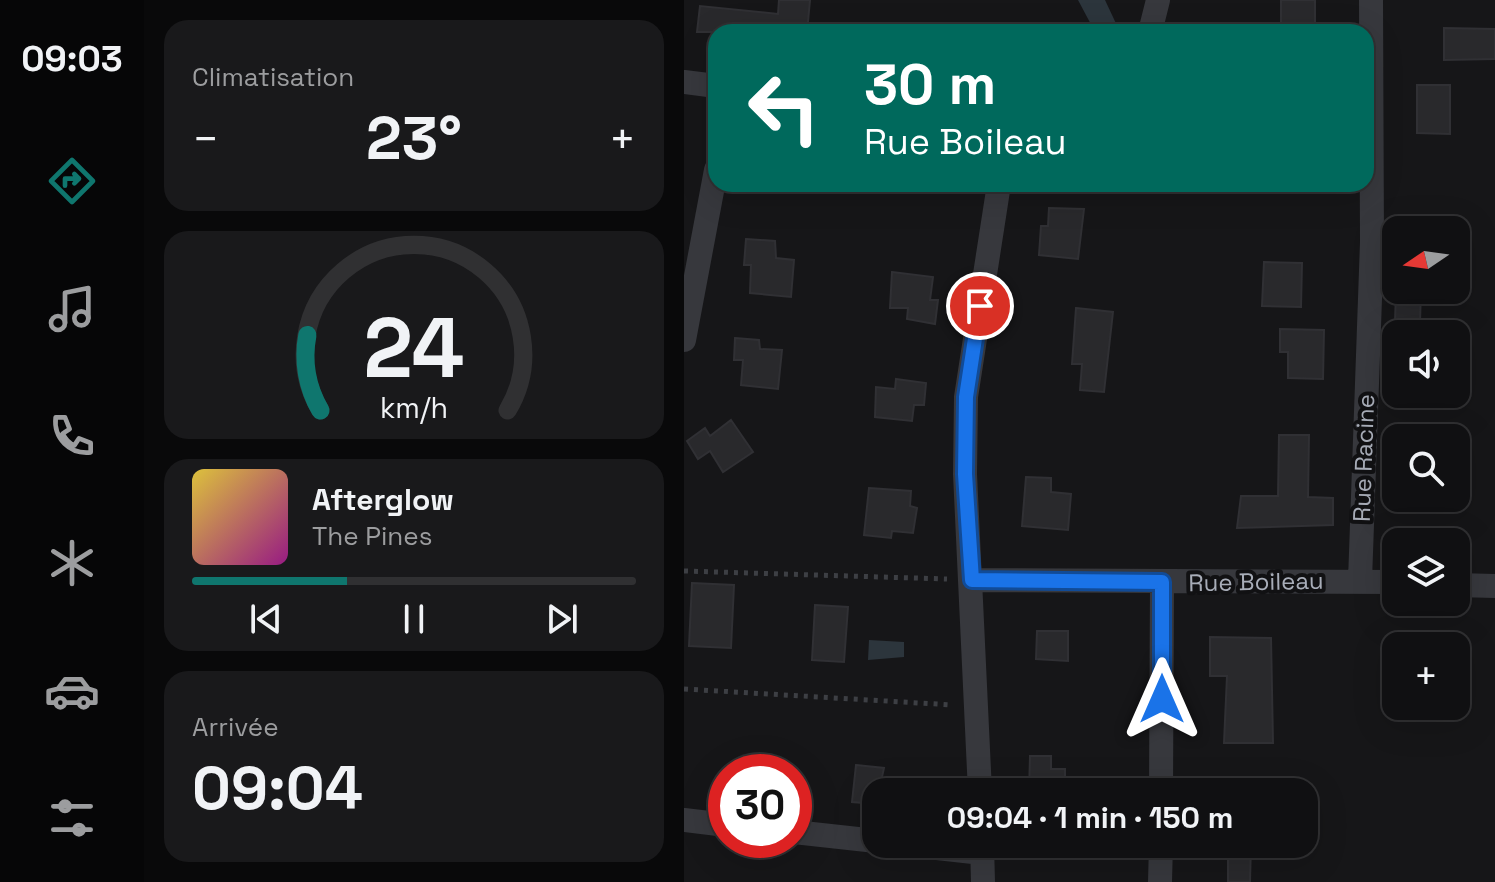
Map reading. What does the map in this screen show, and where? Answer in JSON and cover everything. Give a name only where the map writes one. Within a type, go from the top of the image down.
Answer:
[{"type":"street","points":[[1152,24],[1158,0]]},
{"type":"street","name":"Rue Racine","points":[[1371,0],[1371,24]]},
{"type":"street","points":[[684,82],[708,85]]},
{"type":"street","points":[[684,340],[712,192]]},
{"type":"street","points":[[980,778],[965,474],[966,397],[998,192]]},
{"type":"street","name":"Rue Racine","points":[[1360,581],[1372,192]]},
{"type":"street","name":"Rue Boileau","points":[[972,580],[1382,582]]},
{"type":"street","points":[[1161,778],[1162,582]]},
{"type":"street","points":[[1470,585],[1495,586]]},
{"type":"street","points":[[684,820],[708,823]]},
{"type":"street","points":[[812,834],[862,839]]},
{"type":"street","points":[[982,858],[983,882]]},
{"type":"street","points":[[1160,882],[1161,858]]},
{"type":"path","points":[[684,571],[972,580]]},
{"type":"path","points":[[684,689],[978,707]]},
{"type":"shaded area","points":[[1078,0],[1105,0],[1116,24],[1091,24]]},
{"type":"shaded area","points":[[869,640],[904,642],[904,657],[868,660]]},
{"type":"building","points":[[779,0],[810,0],[808,24],[708,24],[708,32],[697,32],[700,6],[778,14]]},
{"type":"building","points":[[1281,0],[1315,0],[1315,23],[1281,24]]},
{"type":"building","points":[[1444,28],[1495,29],[1495,59],[1444,60]]},
{"type":"building","points":[[1417,85],[1450,85],[1450,134],[1417,133]]},
{"type":"building","points":[[1049,208],[1084,209],[1078,259],[1039,255],[1041,226],[1048,226]]},
{"type":"building","points":[[746,239],[775,241],[776,258],[794,260],[791,297],[750,293],[751,265],[744,265]]},
{"type":"building","points":[[1264,262],[1302,263],[1301,307],[1262,306]]},
{"type":"building","points":[[892,272],[933,277],[930,300],[938,300],[935,324],[907,319],[908,308],[890,308]]},
{"type":"building","points":[[1396,304],[1421,304],[1420,320],[1395,320]]},
{"type":"building","points":[[1076,308],[1113,312],[1104,392],[1080,390],[1082,364],[1072,364]]},
{"type":"building","points":[[1280,329],[1324,330],[1323,379],[1288,378],[1288,352],[1280,352]]},
{"type":"building","points":[[735,338],[759,340],[760,349],[782,350],[778,389],[741,385],[743,360],[734,360]]},
{"type":"building","points":[[896,379],[926,383],[924,405],[914,405],[912,421],[875,417],[876,387],[895,389]]},
{"type":"building","points":[[731,420],[753,452],[723,472],[710,451],[698,459],[687,441],[705,428],[710,436]]},
{"type":"building","points":[[1279,435],[1309,435],[1308,497],[1333,498],[1333,525],[1237,528],[1241,496],[1278,496]]},
{"type":"building","points":[[1026,477],[1051,478],[1051,492],[1071,494],[1068,530],[1022,526]]},
{"type":"building","points":[[869,488],[911,491],[910,506],[917,508],[913,533],[892,531],[891,538],[864,535]]},
{"type":"building","points":[[692,583],[734,585],[731,648],[689,646]]},
{"type":"building","points":[[815,605],[848,607],[844,662],[812,660]]},
{"type":"building","points":[[1037,631],[1068,631],[1068,661],[1036,659]]},
{"type":"building","points":[[1210,637],[1271,638],[1273,743],[1224,743],[1227,676],[1210,676]]},
{"type":"building","points":[[1030,756],[1051,756],[1051,769],[1065,769],[1065,778],[1029,778]]},
{"type":"building","points":[[856,765],[884,768],[882,778],[862,778],[862,803],[852,802]]},
{"type":"building","points":[[1228,858],[1251,858],[1250,882],[1228,882]]},
{"type":"route","points":[[980,306],[966,397],[965,474],[972,580],[1162,582],[1162,699]]}]
